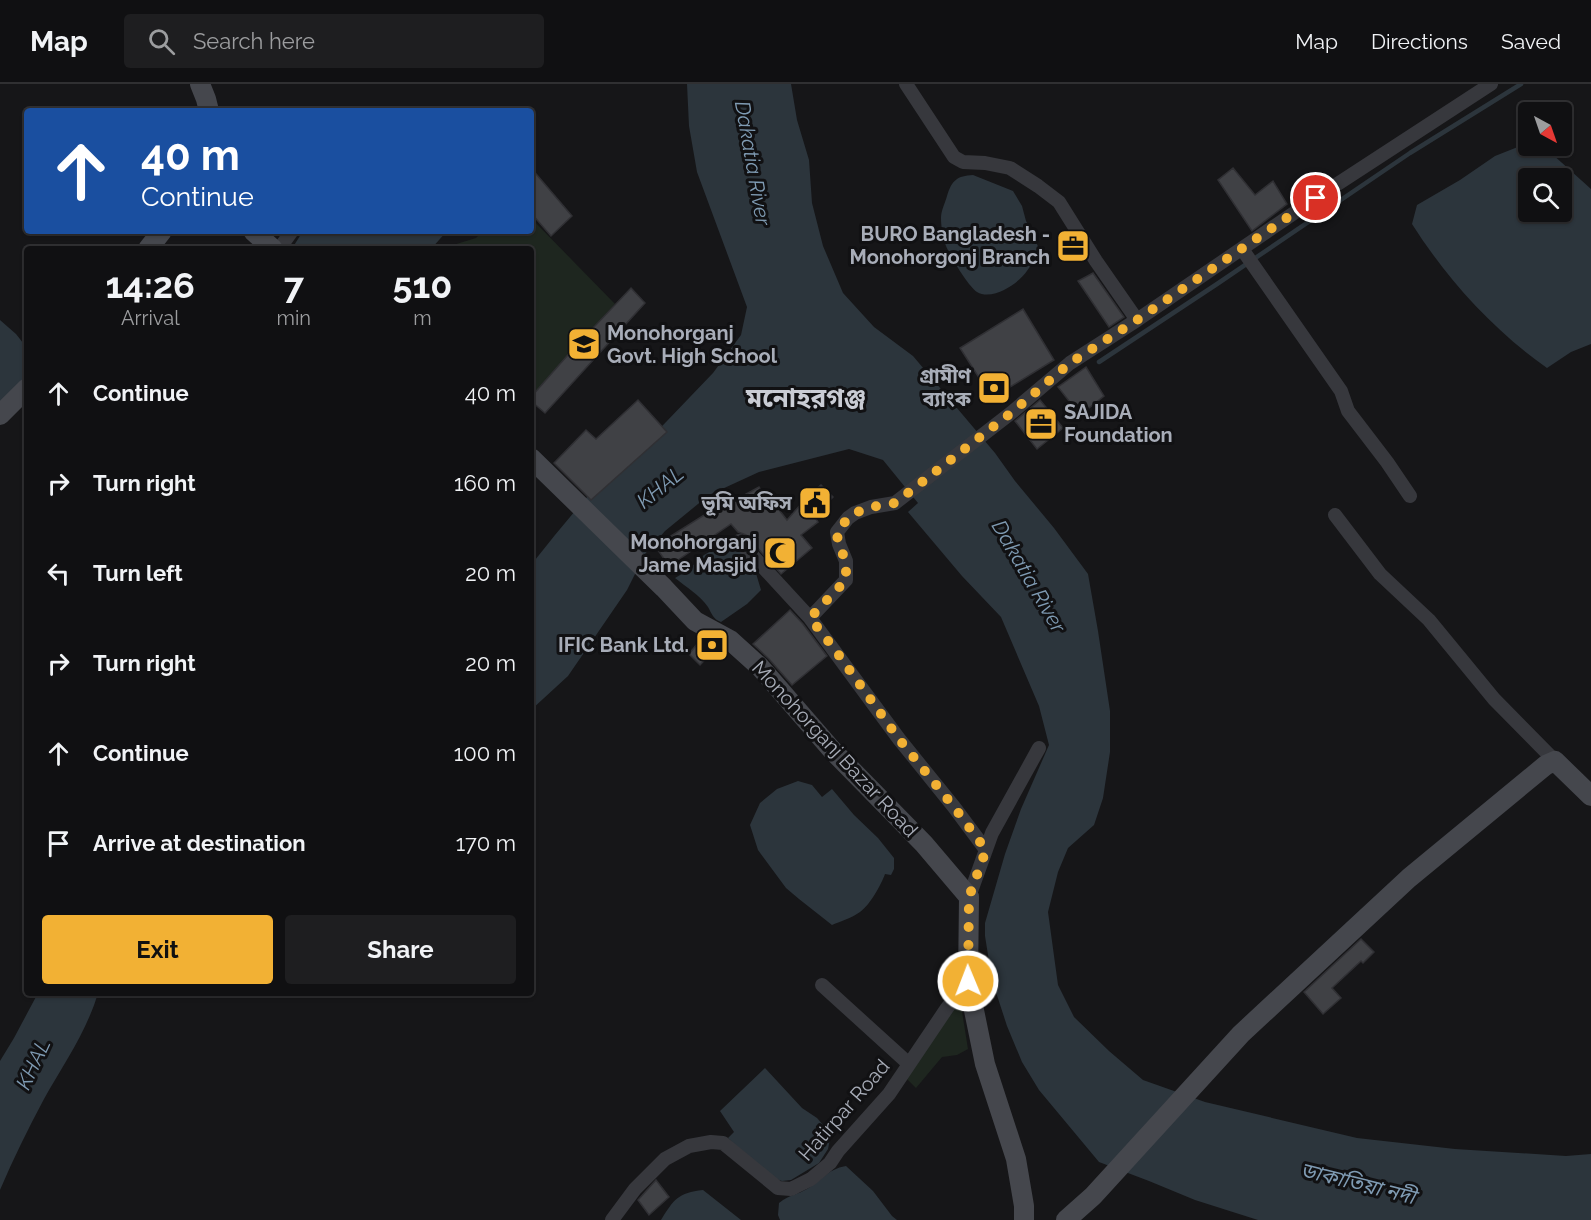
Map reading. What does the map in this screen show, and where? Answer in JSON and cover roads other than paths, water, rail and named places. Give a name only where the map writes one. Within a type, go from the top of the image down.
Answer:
[{"type":"street","points":[[200,84],[208,108]]},
{"type":"street","points":[[906,84],[954,157],[963,162],[1010,168],[1059,202],[1137,320]]},
{"type":"street","points":[[810,618],[846,580],[846,561],[838,544],[837,532],[848,518],[871,507],[895,503],[1011,413],[1070,363],[1244,253],[1316,198],[1491,84]]},
{"type":"street","points":[[150,246],[160,234]]},
{"type":"street","points":[[256,234],[270,246]]},
{"type":"street","points":[[1244,253],[1341,391],[1348,411],[1410,496]]},
{"type":"street","points":[[0,415],[24,391]]},
{"type":"street","name":"Monohorganj Bazar Road","points":[[534,461],[695,621],[730,640],[760,667],[832,750],[924,844],[969,897]]},
{"type":"street","points":[[1335,515],[1380,574],[1429,620],[1494,699],[1591,796]]},
{"type":"street","points":[[740,541],[810,618],[899,739],[986,850]]},
{"type":"street","points":[[1024,1220],[1024,1206],[1016,1159],[985,1064],[968,981],[969,897],[1002,814],[1039,748]]},
{"type":"street","points":[[1066,1220],[1093,1196],[1241,1034],[1408,878],[1546,765],[1555,762]]},
{"type":"street","name":"Hatirpar Road","points":[[612,1220],[635,1188],[665,1159],[689,1146],[711,1142],[723,1143],[778,1188],[791,1189],[811,1179],[830,1163],[889,1094],[968,981]]},
{"type":"street","points":[[822,985],[909,1064]]},
{"type":"water","points":[[687,84],[791,84],[797,120],[809,160],[812,203],[823,246],[843,293],[874,327],[913,356],[995,453],[1088,574],[1110,711],[1110,752],[1103,798],[1094,825],[1068,848],[1058,872],[1048,912],[1058,985],[1074,1017],[1143,1080],[1205,1102],[1357,1138],[1455,1149],[1566,1156],[1591,1154],[1591,1220],[1258,1220],[1195,1200],[1099,1162],[1039,1090],[1022,1062],[992,980],[985,936],[985,923],[1005,854],[1021,809],[1049,745],[1039,706],[1001,617],[962,576],[908,512],[918,503],[883,460],[849,449],[759,472],[709,495],[665,531],[645,554],[627,590],[568,676],[534,707],[534,561],[585,499],[643,446],[713,373],[741,335],[747,307],[697,172],[689,126]]},
{"type":"water","points":[[1518,147],[1518,156],[1554,156],[1568,168],[1518,168],[1518,222],[1572,222],[1572,172],[1591,189],[1591,344],[1571,352],[1547,368],[1490,320],[1440,264],[1412,224],[1417,205],[1495,156]]},
{"type":"water","points":[[973,175],[1013,191],[1022,206],[1039,249],[1021,278],[998,293],[983,294],[973,289],[955,263],[944,240],[941,218],[951,186],[963,176]]},
{"type":"water","points":[[301,234],[444,234],[434,246],[294,246]]},
{"type":"water","points":[[0,320],[24,344],[24,382],[0,406]]},
{"type":"water","points":[[727,542],[743,552],[755,570],[761,590],[747,604],[721,622],[714,618],[708,607],[693,591],[675,578],[687,571],[704,555]]},
{"type":"water","points":[[798,781],[812,785],[822,797],[832,789],[894,858],[894,869],[891,875],[885,874],[868,905],[854,916],[832,925],[786,888],[758,850],[750,825],[760,803],[777,789]]},
{"type":"water","name":"KHAL","points":[[36,996],[97,996],[81,1034],[38,1110],[0,1190],[0,1061]]},
{"type":"water","points":[[765,1068],[802,1108],[817,1118],[830,1139],[828,1149],[819,1163],[791,1180],[782,1181],[773,1178],[728,1138],[734,1132],[720,1111]]},
{"type":"water","points":[[846,1166],[873,1191],[897,1220],[780,1220],[779,1203],[811,1187],[834,1170]]},
{"type":"water","points":[[703,1190],[741,1220],[661,1220],[682,1195]]},
{"type":"waterway","points":[[1099,362],[1410,153],[1521,84]]},
{"type":"place","name":"BURO Bangladesh - Monohorgonj Branch","points":[[1073,246]]},
{"type":"place","name":"Monohorganj Govt. High School","points":[[584,344]]},
{"type":"place","name":"গ্রামীণ ব্যাংক","points":[[994,388]]},
{"type":"place","name":"SAJIDA Foundation","points":[[1041,424]]},
{"type":"place","name":"ভূমি অফিস","points":[[815,503]]},
{"type":"place","name":"Monohorganj Jame Masjid","points":[[780,553]]},
{"type":"place","name":"IFIC Bank Ltd.","points":[[712,645]]},
{"type":"district","name":"মনোহরগঞ্জ","points":[[806,398]]},
{"type":"water label","name":"Dakatia River","points":[[753,163]]},
{"type":"water label","name":"Dakatia River","points":[[1029,576]]},
{"type":"water label","name":"ডাকাতিয়া নদী","points":[[1358,1183]]}]
